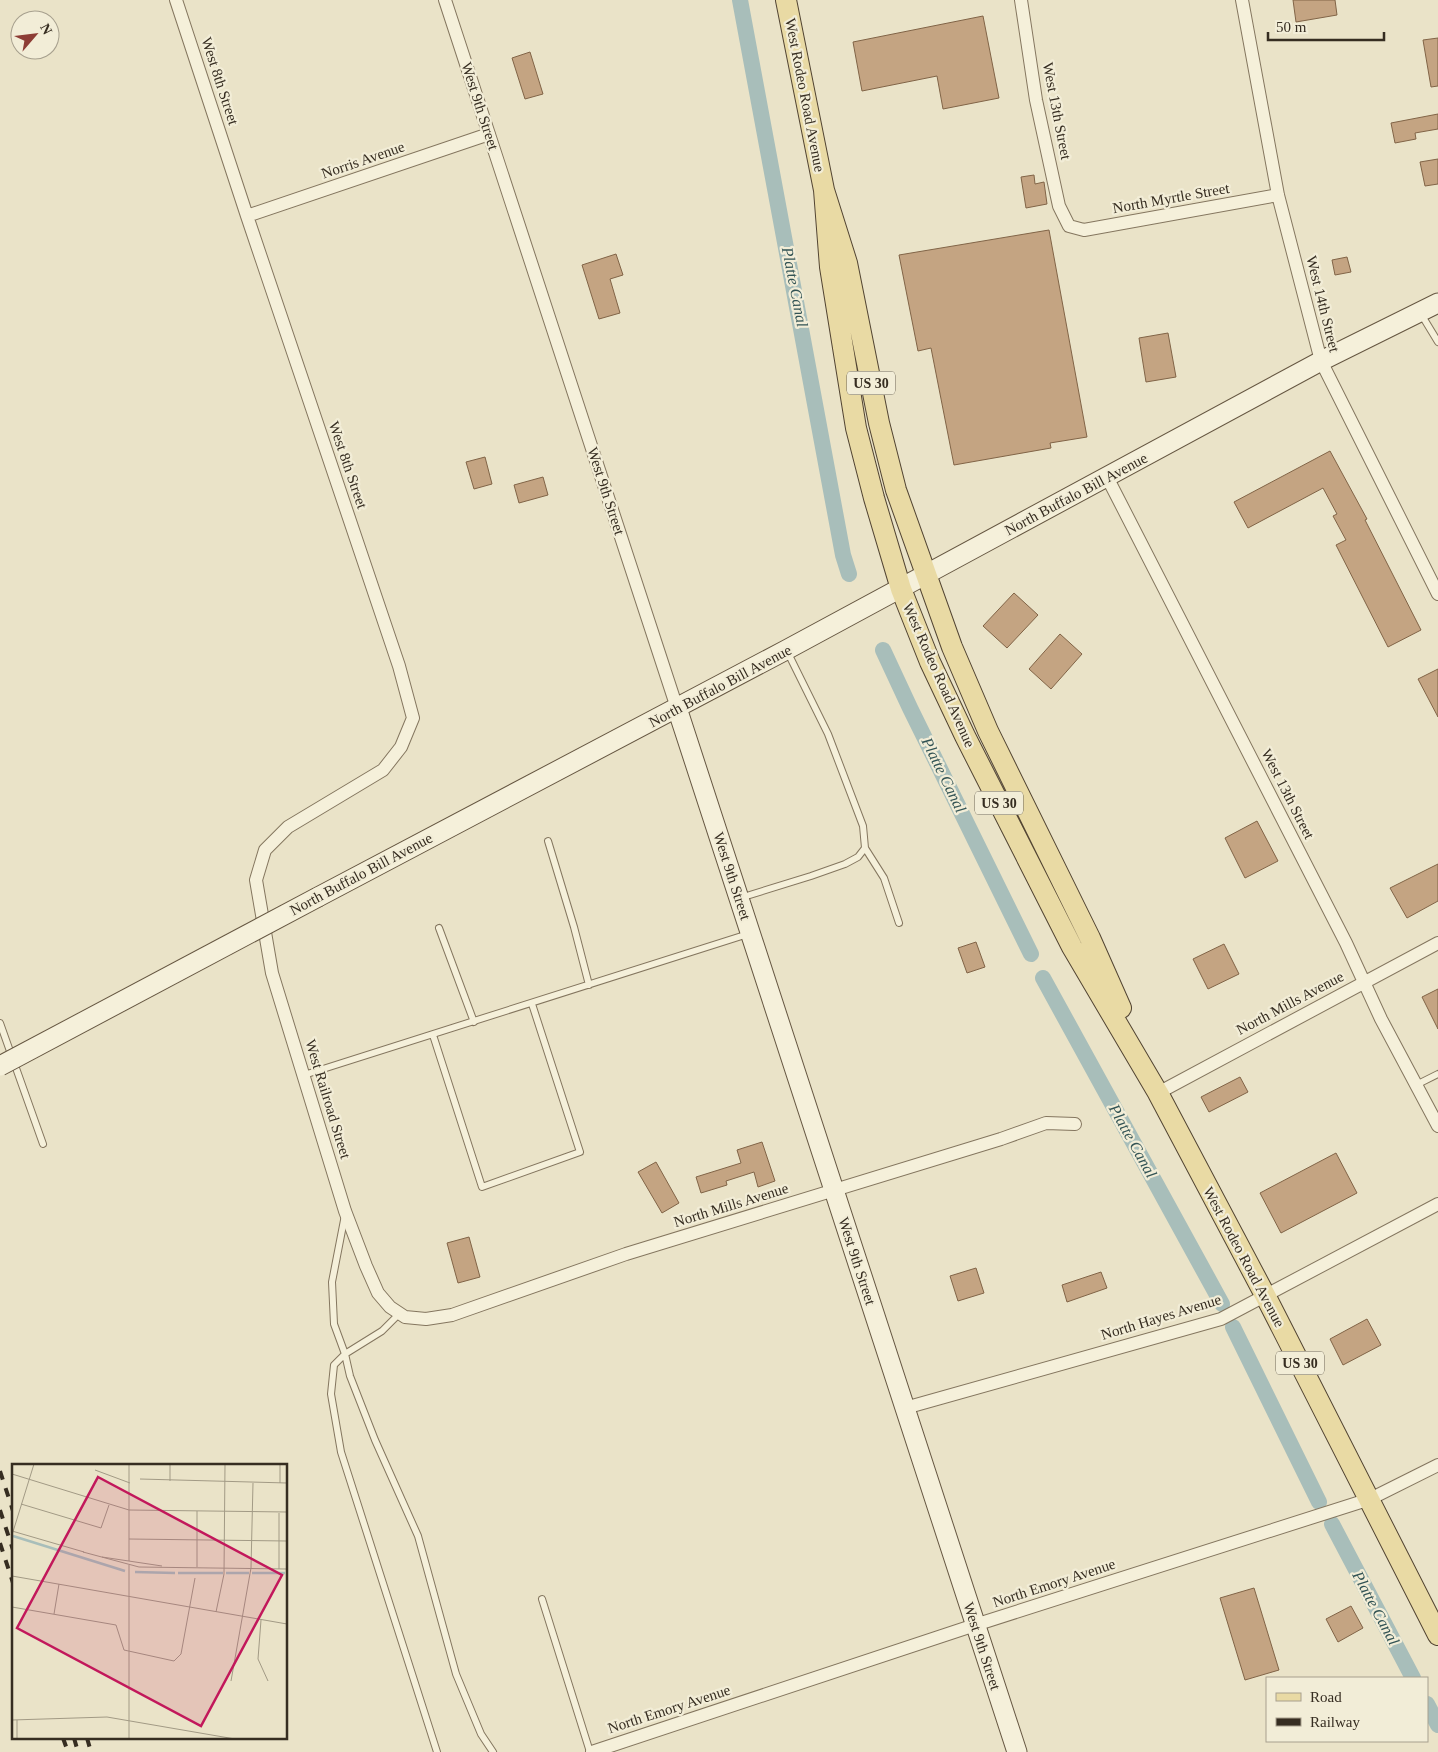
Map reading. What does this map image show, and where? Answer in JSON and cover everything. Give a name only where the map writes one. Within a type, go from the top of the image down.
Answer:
[{"type":"main road","name":"West Rodeo Road Avenue","points":[[786,0],[824,190],[847,263],[879,423],[896,490],[952,647],[988,731],[1090,938],[1158,1092]]},
{"type":"main road","name":"West Rodeo Road Avenue","points":[[824,190],[830,267],[856,428],[874,498],[901,589],[930,662],[965,736],[1068,939],[1158,1092],[1266,1296],[1438,1635]]},
{"type":"street","name":"West 8th Street","points":[[176,0],[399,666],[413,718],[401,747],[383,770],[288,827],[265,850],[256,880]]},
{"type":"street","name":"West 9th Street","points":[[445,0],[1017,1752]]},
{"type":"street","name":"West 13th Street","points":[[1021,0],[1036,100],[1059,206],[1069,226]]},
{"type":"street","name":"West 14th Street","points":[[1242,0],[1278,195],[1321,361],[1438,594]]},
{"type":"street","name":"Norris Avenue","points":[[247,216],[489,134]]},
{"type":"street","name":"North Myrtle Street","points":[[1069,226],[1084,230],[1278,195]]},
{"type":"street","name":"North Buffalo Bill Avenue","points":[[0,1066],[901,589],[1321,361],[1438,304]]},
{"type":"street","name":"West 13th Street","points":[[1107,477],[1346,943],[1381,1018],[1438,1126]]},
{"type":"street","name":"West Railroad Street","points":[[256,880],[272,973],[345,1211],[378,1293],[390,1307],[400,1313]]},
{"type":"street","name":"North Mills Avenue","points":[[1158,1092],[1438,943]]},
{"type":"street","name":"North Mills Avenue","points":[[400,1313],[405,1317],[426,1319],[452,1315],[626,1254],[1001,1139],[1046,1123],[1075,1124]]},
{"type":"street","name":"North Hayes Avenue","points":[[905,1408],[1221,1319],[1438,1204]]},
{"type":"street","name":"North Emory Avenue","points":[[591,1752],[975,1625],[1370,1499],[1438,1465]]},
{"type":"lane","points":[[1420,313],[1438,342]]},
{"type":"lane","points":[[786,650],[828,734],[863,826],[865,848],[884,878],[899,923]]},
{"type":"lane","points":[[548,841],[589,985]]},
{"type":"lane","points":[[739,898],[845,864],[858,857],[865,848]]},
{"type":"lane","points":[[439,928],[474,1022]]},
{"type":"lane","points":[[304,1075],[750,934]]},
{"type":"lane","points":[[433,1035],[482,1187],[580,1152],[532,1004]]},
{"type":"lane","points":[[0,1023],[43,1144]]},
{"type":"lane","points":[[1416,1085],[1438,1074]]},
{"type":"lane","points":[[345,1211],[332,1282],[334,1324],[345,1354],[350,1376],[375,1440],[418,1536],[456,1674],[481,1734],[492,1752]]},
{"type":"lane","points":[[400,1313],[382,1331],[345,1354],[334,1365],[330,1394],[341,1452],[437,1752]]},
{"type":"lane","points":[[542,1599],[591,1752]]},
{"type":"building","points":[[1293,0],[1335,0],[1337,15],[1296,22]]},
{"type":"building","points":[[983,16],[999,98],[943,109],[937,76],[862,91],[853,42]]},
{"type":"building","points":[[1438,38],[1438,86],[1431,87],[1423,40]]},
{"type":"building","points":[[530,52],[543,94],[525,99],[512,58]]},
{"type":"building","points":[[1438,114],[1438,129],[1415,133],[1416,139],[1395,143],[1391,123]]},
{"type":"building","points":[[1438,159],[1438,184],[1425,186],[1420,162]]},
{"type":"building","points":[[1034,175],[1035,184],[1044,182],[1047,204],[1026,208],[1021,177]]},
{"type":"building","points":[[1049,230],[1087,437],[1050,443],[1051,448],[954,465],[931,348],[918,351],[899,255]]},
{"type":"building","points":[[616,254],[623,275],[610,279],[620,313],[599,319],[582,265]]},
{"type":"building","points":[[1347,257],[1351,272],[1335,275],[1332,260]]},
{"type":"building","points":[[1168,333],[1176,377],[1146,382],[1139,338]]},
{"type":"building","points":[[1330,451],[1367,519],[1365,520],[1421,630],[1388,647],[1336,545],[1346,540],[1333,516],[1337,514],[1323,488],[1248,528],[1234,502]]},
{"type":"building","points":[[485,457],[492,484],[474,489],[466,462]]},
{"type":"building","points":[[543,477],[548,495],[519,503],[514,485]]},
{"type":"building","points":[[1014,593],[1038,615],[1007,648],[983,626]]},
{"type":"building","points":[[1060,634],[1082,654],[1051,689],[1029,669]]},
{"type":"building","points":[[1438,669],[1438,717],[1418,679]]},
{"type":"building","points":[[1257,821],[1278,861],[1245,878],[1225,838]]},
{"type":"building","points":[[1438,864],[1438,901],[1407,918],[1390,888]]},
{"type":"building","points":[[976,942],[985,967],[967,973],[958,948]]},
{"type":"building","points":[[1224,944],[1239,974],[1208,989],[1193,959]]},
{"type":"building","points":[[1438,989],[1438,1029],[1422,997]]},
{"type":"building","points":[[1240,1077],[1248,1092],[1209,1112],[1201,1097]]},
{"type":"building","points":[[762,1142],[775,1181],[758,1187],[754,1172],[726,1181],[727,1185],[701,1193],[696,1177],[741,1163],[737,1150]]},
{"type":"building","points":[[1336,1153],[1357,1193],[1281,1233],[1260,1193]]},
{"type":"building","points":[[656,1162],[679,1203],[662,1213],[638,1172]]},
{"type":"building","points":[[469,1237],[480,1277],[458,1283],[447,1243]]},
{"type":"building","points":[[976,1268],[984,1293],[958,1301],[950,1276]]},
{"type":"building","points":[[1101,1272],[1107,1288],[1067,1302],[1062,1285]]},
{"type":"building","points":[[1367,1319],[1381,1345],[1343,1365],[1330,1339]]},
{"type":"building","points":[[1254,1588],[1279,1670],[1245,1680],[1220,1598]]},
{"type":"building","points":[[1351,1606],[1363,1628],[1338,1642],[1326,1619]]},
{"type":"waterway","name":"Platte Canal","points":[[740,0],[843,555],[849,574]]},
{"type":"waterway","name":"Platte Canal","points":[[883,650],[1031,954]]},
{"type":"waterway","name":"Platte Canal","points":[[1043,978],[1222,1304]]},
{"type":"waterway","points":[[1233,1327],[1319,1502]]},
{"type":"waterway","name":"Platte Canal","points":[[1332,1524],[1412,1677]]},
{"type":"waterway","name":"Platte Canal","points":[[1428,1706],[1438,1725]]},
{"type":"railway","points":[[0,1471],[12,1508]]},
{"type":"railway","points":[[0,1510],[12,1547]]},
{"type":"railway","points":[[0,1543],[12,1580]]},
{"type":"railway","points":[[64,1740],[68,1752]]},
{"type":"railway","points":[[75,1740],[78,1752]]},
{"type":"railway","points":[[88,1740],[91,1752]]}]
